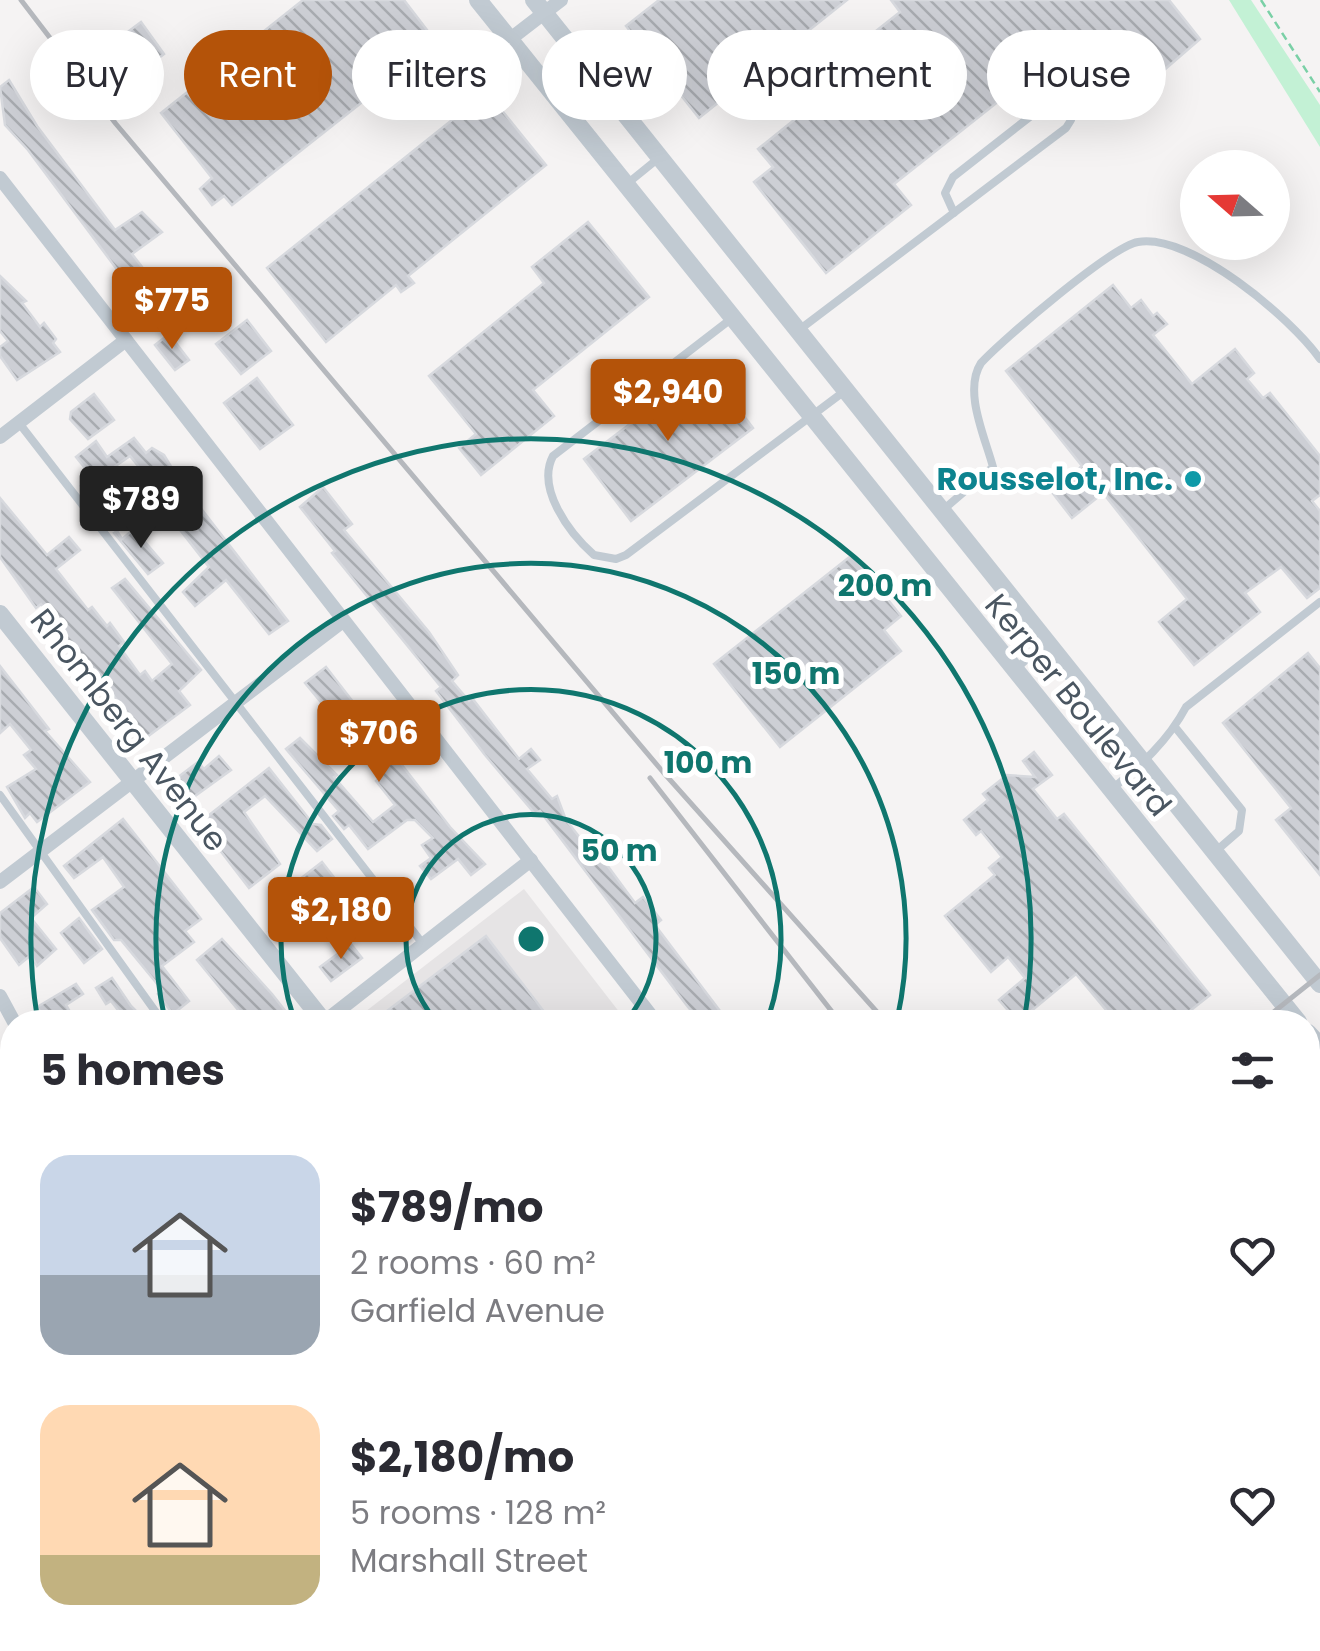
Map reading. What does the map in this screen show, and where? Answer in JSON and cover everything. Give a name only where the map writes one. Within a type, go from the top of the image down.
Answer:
[{"type":"street","name":"Kerper Boulevard","points":[[478,0],[501,30]]},
{"type":"street","points":[[518,30],[539,6],[561,0]]},
{"type":"street","name":"Kerper Boulevard","points":[[539,6],[1320,984]]},
{"type":"street","name":"Kerper Boulevard","points":[[522,56],[1108,792],[1288,1010]]},
{"type":"street","points":[[0,178],[647,1010]]},
{"type":"street","points":[[0,438],[126,340]]},
{"type":"street","name":"Rhomberg Avenue","points":[[0,614],[314,1010]]},
{"type":"street","points":[[0,882],[132,785],[343,620]]},
{"type":"street","points":[[339,1010],[531,860]]},
{"type":"lane","points":[[798,330],[954,213],[1066,128],[1070,120],[1063,103],[1044,105],[953,177],[945,194],[954,213]]},
{"type":"lane","points":[[625,186],[660,157]]},
{"type":"lane","points":[[941,511],[993,467],[974,383],[982,364],[1128,244],[1163,244],[1232,277],[1299,330],[1320,359]]},
{"type":"lane","points":[[731,319],[553,456],[546,469],[549,491],[584,546],[607,559],[626,556],[846,390]]},
{"type":"lane","points":[[19,423],[423,944]]},
{"type":"lane","points":[[1108,792],[1142,764],[1175,727],[1186,706],[1320,602]]},
{"type":"lane","points":[[1012,672],[1046,642]]},
{"type":"lane","points":[[1175,727],[1242,810],[1239,831],[1213,854]]},
{"type":"lane","points":[[0,795],[155,1010]]},
{"type":"path","points":[[1261,0],[1320,92]]},
{"type":"shaded area","points":[[524,889],[618,1010],[368,1010]]},
{"type":"green space","points":[[1229,0],[1251,0],[1320,105],[1320,147]]},
{"type":"building","points":[[303,0],[404,0],[427,30],[352,30],[352,110],[232,205],[224,196],[212,205],[200,189],[212,178],[164,117],[164,111],[184,95],[184,120],[332,120],[332,30],[265,30]]},
{"type":"building","points":[[659,0],[847,0],[809,30],[707,30],[707,112],[699,118],[687,103],[687,30],[629,30],[626,26]]},
{"type":"building","points":[[891,0],[1169,0],[1200,39],[1166,68],[1166,30],[987,30],[987,110],[894,184],[911,205],[826,273],[754,182],[773,167],[758,149],[794,120],[967,120],[967,30],[877,30],[900,12]]},
{"type":"building","points":[[141,22],[147,30],[130,30]]},
{"type":"building","points":[[9,80],[30,120],[115,230],[142,212],[162,232],[132,254],[156,285],[136,295],[5,125],[0,87]]},
{"type":"building","points":[[452,120],[510,120],[546,165],[408,276],[414,283],[401,292],[396,285],[326,342],[267,268]]},
{"type":"building","points":[[588,222],[649,297],[533,390],[554,416],[481,475],[459,448],[476,434],[429,376],[544,283],[532,267]]},
{"type":"building","points":[[0,276],[26,301],[22,303],[40,327],[44,323],[60,352],[17,380],[0,356],[0,347],[8,341],[0,331]]},
{"type":"building","name":"Rousselot, Inc.","points":[[1113,285],[1131,308],[1141,300],[1153,316],[1157,313],[1167,324],[1153,335],[1192,384],[1235,349],[1254,373],[1247,379],[1263,398],[1270,393],[1320,456],[1320,495],[1312,501],[1320,511],[1320,588],[1307,598],[1281,567],[1245,593],[1260,612],[1194,665],[1159,622],[1187,599],[1103,493],[1072,518],[1051,491],[1082,466],[1006,371]]},
{"type":"building","points":[[247,320],[271,351],[241,374],[216,344]]},
{"type":"building","points":[[169,334],[189,360],[175,370],[155,345]]},
{"type":"building","points":[[706,366],[753,428],[631,521],[584,459]]},
{"type":"building","points":[[257,378],[293,425],[260,449],[224,403]]},
{"type":"building","points":[[94,394],[114,420],[88,439],[70,419],[71,412]]},
{"type":"building","points":[[134,438],[146,453],[152,448],[164,455],[178,478],[184,474],[196,491],[192,495],[196,502],[288,621],[269,634],[226,580],[195,606],[183,592],[209,567],[166,512],[161,516],[148,500],[159,492],[130,456],[97,479],[118,507],[106,517],[81,486],[92,477],[76,457],[96,441],[107,457]]},
{"type":"building","points":[[323,487],[352,524],[344,530],[429,632],[458,675],[452,681],[469,701],[472,698],[519,759],[531,749],[540,760],[527,769],[552,799],[557,796],[566,820],[588,848],[600,839],[615,858],[607,865],[635,903],[643,897],[661,920],[655,925],[719,1010],[688,1007],[540,811],[535,814],[485,755],[436,691],[441,687],[332,553],[335,551],[300,507]]},
{"type":"building","points":[[0,498],[47,555],[69,537],[80,550],[56,569],[88,610],[92,607],[107,626],[110,623],[124,642],[119,646],[140,675],[145,671],[152,681],[172,664],[112,588],[125,579],[201,670],[179,691],[190,705],[147,737],[92,669],[88,673],[79,664],[54,634],[60,629],[41,604],[36,608],[0,557]]},
{"type":"building","points":[[134,529],[163,563],[148,574],[114,533],[117,531],[122,539]]},
{"type":"building","points":[[852,555],[901,616],[884,630],[901,651],[780,747],[714,664]]},
{"type":"building","points":[[1308,653],[1320,668],[1320,875],[1276,820],[1291,808],[1223,723]]},
{"type":"building","points":[[0,666],[49,729],[45,731],[90,782],[37,822],[30,813],[25,818],[7,787],[36,769],[24,755],[31,750],[10,724],[0,733]]},
{"type":"building","points":[[326,667],[450,827],[485,864],[471,875],[458,859],[431,879],[420,866],[431,858],[422,845],[433,838],[415,820],[407,820],[368,849],[349,825],[344,829],[333,816],[339,811],[286,749],[300,738],[337,775],[334,777],[373,822],[395,805],[376,781],[382,776],[305,683]]},
{"type":"building","points":[[1034,752],[1052,775],[1033,789],[1057,819],[1064,814],[1210,995],[1191,1010],[1106,1010],[1076,974],[1032,1010],[1008,1010],[999,1000],[1025,978],[1008,957],[991,972],[945,916],[995,875],[989,868],[1002,857],[981,831],[976,835],[964,820],[988,800],[983,794],[1007,775],[1035,777],[1023,761]]},
{"type":"building","points":[[219,756],[231,770],[184,804],[169,784],[198,762],[204,769]]},
{"type":"building","points":[[269,768],[313,824],[321,825],[332,839],[317,851],[265,796],[244,812],[280,864],[249,888],[199,823]]},
{"type":"building","points":[[123,819],[201,919],[185,931],[194,942],[162,966],[189,1001],[178,1010],[170,1010],[158,994],[163,991],[121,940],[114,940],[92,910],[124,887],[103,857],[74,878],[64,866]]},
{"type":"building","points":[[322,862],[343,889],[323,906],[316,897],[307,898],[295,883]]},
{"type":"building","points":[[34,887],[47,904],[31,918],[56,949],[37,966],[31,955],[19,965],[0,938],[0,913]]},
{"type":"building","points":[[79,918],[102,949],[84,963],[61,933]]},
{"type":"building","points":[[486,936],[543,1010],[388,1010]]},
{"type":"building","points":[[222,939],[285,1010],[238,1010],[197,960]]},
{"type":"building","points":[[351,944],[362,958],[331,981],[320,967]]},
{"type":"building","points":[[112,978],[135,1010],[118,1010],[111,1001],[106,1004],[96,988]]},
{"type":"building","points":[[76,984],[83,994],[66,1005],[69,1010],[37,1007]]},
{"type":"railway","points":[[21,0],[116,124],[663,772],[875,1010]]},
{"type":"railway","points":[[650,778],[831,1010]]},
{"type":"railway","points":[[1276,1010],[1320,975]]},
{"type":"place","name":"Rousselot, Inc.","points":[[1193,479]]}]
